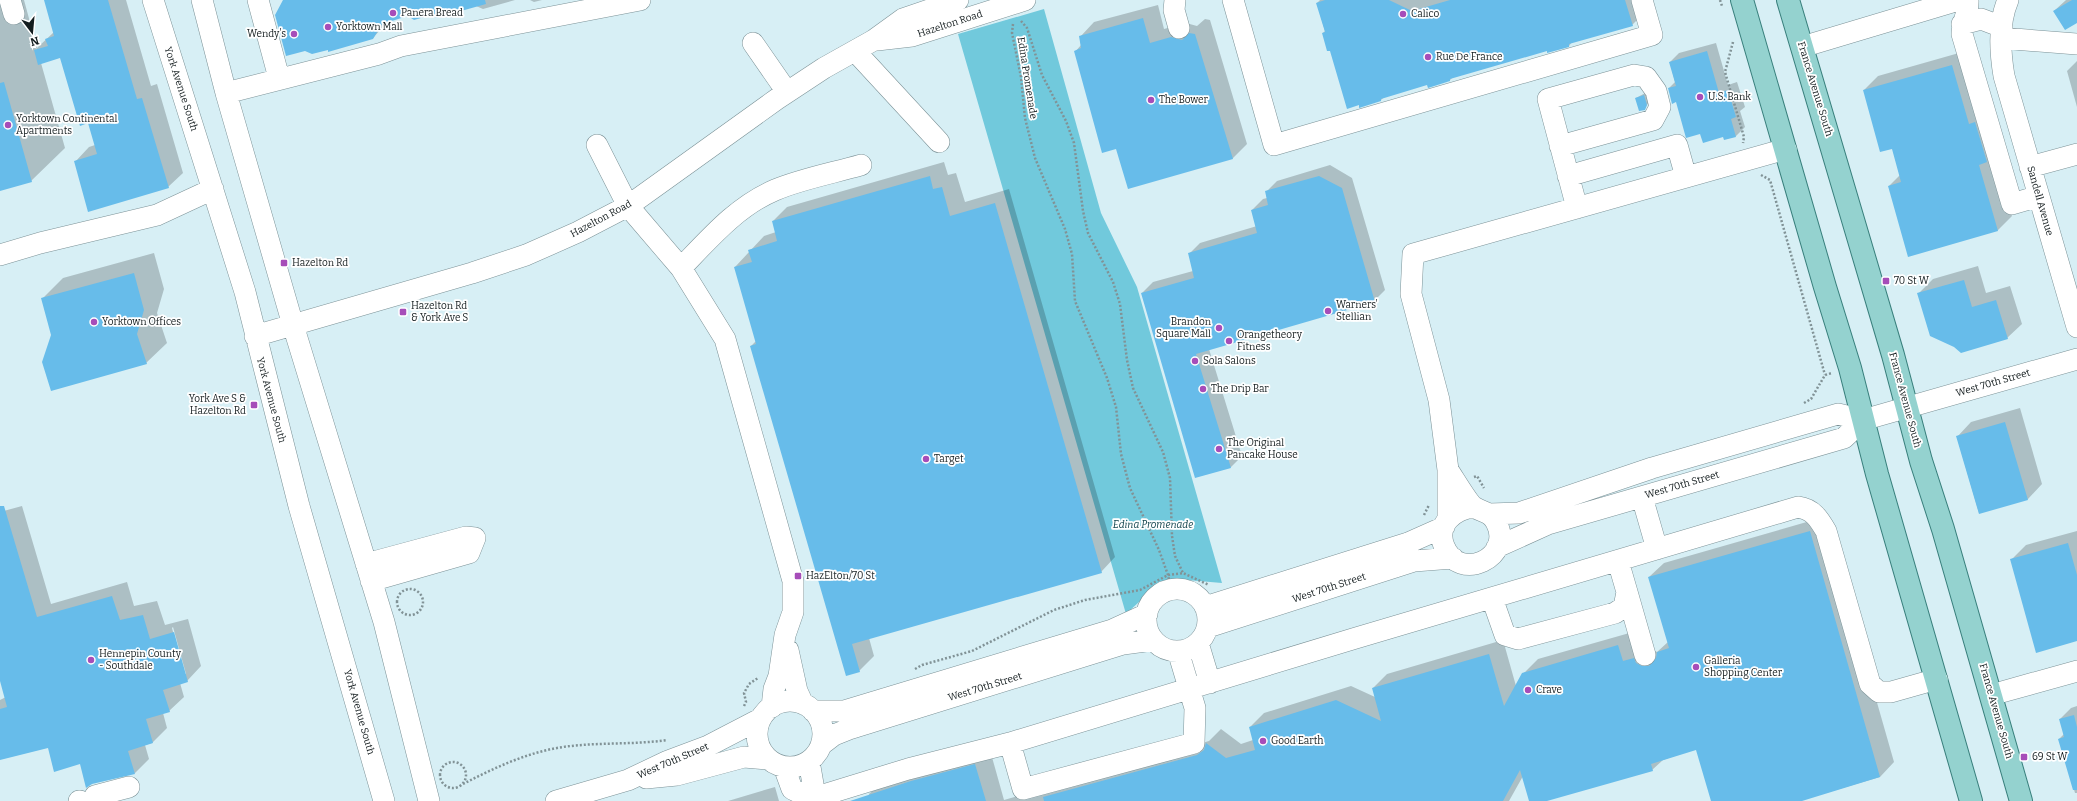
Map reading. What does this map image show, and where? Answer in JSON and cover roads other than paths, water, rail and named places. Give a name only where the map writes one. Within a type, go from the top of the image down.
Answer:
[{"type":"main road","name":"France Avenue South","points":[[1788,0],[1908,406],[1921,461],[2021,801]]},
{"type":"main road","points":[[1732,4],[1786,149],[1825,287],[1850,368],[1863,420],[1971,801]]},
{"type":"street","name":"York Avenue South","points":[[153,0],[245,292],[299,506],[384,801]]},
{"type":"street","points":[[202,0],[226,93],[292,325],[384,622],[429,801]]},
{"type":"street","points":[[258,0],[279,78]]},
{"type":"street","points":[[226,93],[279,78],[379,54],[401,46],[640,0]]},
{"type":"street","name":"Hazelton Road","points":[[255,336],[472,273],[526,255],[578,232],[628,206],[787,92],[824,68],[874,40],[904,20],[958,0]]},
{"type":"street","name":"Hazelton Road","points":[[874,40],[912,36],[1025,0]]},
{"type":"street","points":[[1175,0],[1174,10],[1179,28]]},
{"type":"street","points":[[1233,0],[1274,145],[1652,35],[1642,0]]},
{"type":"street","points":[[1802,47],[1959,0]]},
{"type":"street","points":[[1968,0],[1969,9],[1962,24],[1962,34],[2012,204],[2039,196]]},
{"type":"street","name":"Sandell Avenue","points":[[2008,0],[2000,52],[2004,76],[2077,327]]},
{"type":"street","points":[[1962,24],[1981,19],[2002,32],[2077,44]]},
{"type":"street","points":[[752,43],[787,92]]},
{"type":"street","points":[[855,51],[939,142]]},
{"type":"street","points":[[1560,146],[1653,120],[1660,107],[1656,91],[1646,77],[1634,74],[1548,99],[1560,146],[1577,208]]},
{"type":"street","points":[[597,145],[628,206],[681,268],[725,339],[793,581],[793,612],[785,635],[779,676],[766,713],[757,729],[757,740],[761,750],[776,763],[792,789],[807,799],[853,794],[908,769],[1010,743],[1798,507],[1807,509],[1819,519],[1826,531],[1870,684],[1879,692],[1892,692],[1937,679]]},
{"type":"street","points":[[1568,176],[1677,145],[1686,177]]},
{"type":"street","points":[[1448,470],[1482,511],[1496,521],[1499,530],[1498,547],[1493,555],[1478,564],[1460,563],[1453,558],[1443,544],[1446,523],[1448,470],[1439,400],[1411,294],[1413,254],[1786,149]]},
{"type":"street","points":[[2030,167],[2077,154]]},
{"type":"street","points":[[681,268],[726,222],[755,201],[775,190],[861,165]]},
{"type":"street","points":[[0,255],[40,243],[157,215],[213,189]]},
{"type":"street","name":"West 70th Street","points":[[1498,547],[1548,524],[1844,438],[1863,420],[2077,359]]},
{"type":"street","points":[[1446,523],[1455,512],[1464,508],[1482,511],[1519,513],[1652,468],[1838,414],[1863,420]]},
{"type":"street","points":[[1642,497],[1657,549]]},
{"type":"street","name":"West 70th Street","points":[[1204,625],[1408,543],[1446,523]]},
{"type":"street","name":"West 70th Street","points":[[1204,625],[1414,561],[1453,558]]},
{"type":"street","points":[[1618,561],[1645,655]]},
{"type":"street","points":[[1204,625],[1192,647],[1178,651],[1160,646],[1153,640],[1146,623],[1147,614],[1150,604],[1156,597],[1170,590],[1183,590],[1192,593],[1204,625],[1210,683]]},
{"type":"street","points":[[1492,598],[1505,635],[1518,639],[1615,613],[1624,607],[1626,592]]},
{"type":"street","name":"West 70th Street","points":[[808,708],[844,710],[1112,630],[1147,614]]},
{"type":"street","points":[[785,635],[797,691],[808,708],[818,717],[822,731],[815,753],[813,784],[807,799]]},
{"type":"street","name":"West 70th Street","points":[[815,753],[834,735],[849,729],[1123,644],[1153,640]]},
{"type":"street","points":[[1010,743],[1024,795],[1195,748],[1195,708],[1188,689],[1178,651]]},
{"type":"street","points":[[1991,695],[2077,671]]},
{"type":"street","points":[[766,713],[787,701],[808,708]]},
{"type":"street","name":"West 70th Street","points":[[556,801],[628,780],[668,761],[708,746],[766,713]]},
{"type":"street","points":[[776,763],[793,767],[815,753]]},
{"type":"street","name":"West 70th Street","points":[[628,780],[677,775],[744,757],[776,763]]},
{"type":"street","points":[[85,799],[129,787]]},
{"type":"place","name":"Panera Bread","points":[[393,13]]},
{"type":"place","name":"Calico","points":[[1403,14]]},
{"type":"place","name":"Yorktown Mall","points":[[328,27]]},
{"type":"place","name":"Wendy's","points":[[294,34]]},
{"type":"place","name":"Rue De France","points":[[1428,57]]},
{"type":"place","name":"U.S. Bank","points":[[1700,97]]},
{"type":"place","name":"The Bower","points":[[1151,100]]},
{"type":"place","name":"Yorktown Continental Apartments","points":[[8,125]]},
{"type":"place","name":"Hazelton Rd","points":[[284,263]]},
{"type":"place","name":"70 St W","points":[[1886,281]]},
{"type":"place","name":"Warners' Stellian","points":[[1328,311]]},
{"type":"place","name":"Hazelton Rd & York Ave S","points":[[403,312]]},
{"type":"place","name":"Yorktown Offices","points":[[94,322]]},
{"type":"place","name":"Brandon Square Mall","points":[[1219,328]]},
{"type":"place","name":"Orangetheory Fitness","points":[[1229,341]]},
{"type":"place","name":"Sola Salons","points":[[1195,361]]},
{"type":"place","name":"The Drip Bar","points":[[1203,389]]},
{"type":"place","name":"York Ave S & Hazelton Rd","points":[[254,405]]},
{"type":"place","name":"The Original Pancake House","points":[[1219,449]]},
{"type":"place","name":"Target","points":[[926,459]]},
{"type":"place","name":"HazElton/70 St","points":[[798,576]]},
{"type":"place","name":"Hennepin County - Southdale","points":[[91,660]]},
{"type":"place","name":"Galleria Shopping Center","points":[[1696,667]]},
{"type":"place","name":"Crave","points":[[1528,690]]},
{"type":"place","name":"Good Earth","points":[[1263,741]]},
{"type":"place","name":"69 St W","points":[[2024,757]]},
{"type":"park label","name":"Edina Promenade","points":[[1153,525]]}]
